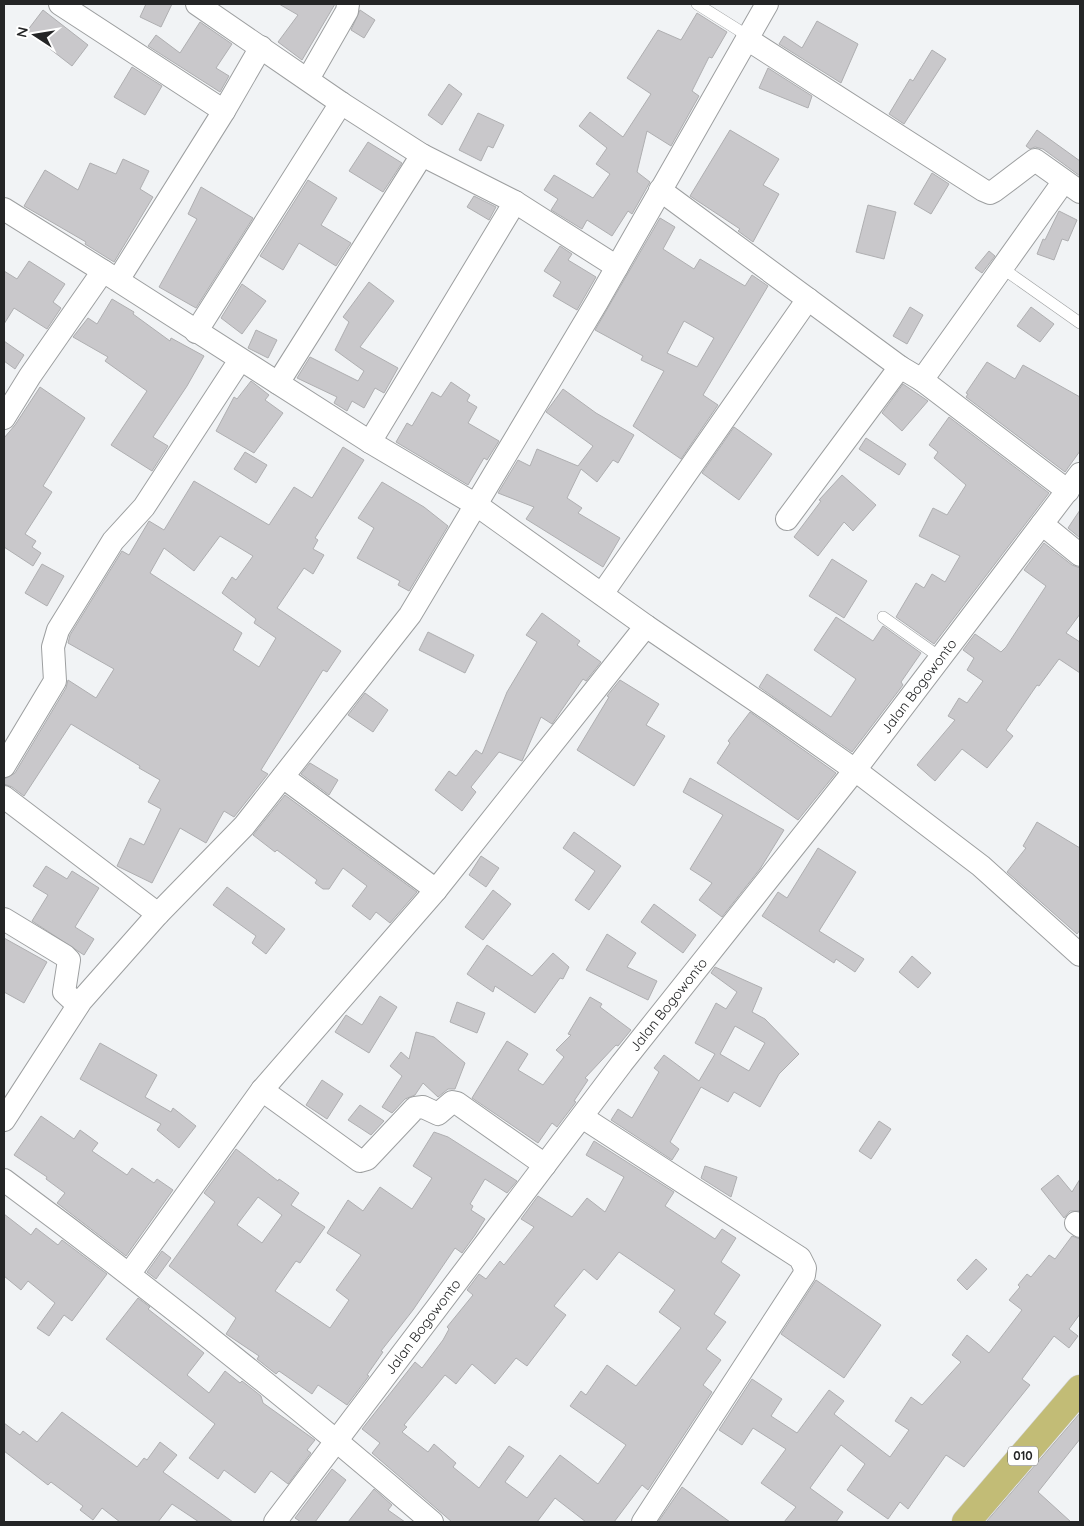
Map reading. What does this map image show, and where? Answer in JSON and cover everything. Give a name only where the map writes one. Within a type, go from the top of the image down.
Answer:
[{"type":"main road","name":"010","points":[[975,1519],[1080,1389]]},
{"type":"street","points":[[60,4],[224,111]]},
{"type":"street","points":[[197,4],[308,79],[341,104],[422,155],[515,202],[617,268]]},
{"type":"street","points":[[308,79],[347,11],[348,4]]},
{"type":"street","points":[[4,1120],[78,1005],[158,914],[244,826],[410,615],[478,506],[617,268],[767,4]]},
{"type":"street","points":[[748,38],[983,190],[990,193],[994,191],[1034,160],[1072,187],[1002,268],[922,380]]},
{"type":"street","points":[[4,418],[30,376],[111,275],[224,111],[261,47]]},
{"type":"street","points":[[196,332],[341,104]]},
{"type":"street","points":[[278,383],[422,155]]},
{"type":"street","points":[[660,190],[900,367],[1074,483]]},
{"type":"street","points":[[370,442],[515,202]]},
{"type":"street","points":[[4,209],[111,275],[196,332],[370,442],[478,506],[646,626],[855,770],[981,866],[1080,955]]},
{"type":"street","points":[[602,594],[808,299]]},
{"type":"street","points":[[4,766],[54,681],[53,647],[58,630],[112,541],[144,506],[240,360]]},
{"type":"street","points":[[787,519],[900,367]]},
{"type":"street","name":"Jalan Bogowonto","points":[[275,1522],[622,1063],[855,770],[1074,483]]},
{"type":"street","points":[[1042,524],[1080,555]]},
{"type":"street","points":[[130,1273],[262,1090],[436,890],[646,626]]},
{"type":"street","points":[[283,777],[436,890]]},
{"type":"street","points":[[4,797],[158,914]]},
{"type":"street","points":[[4,919],[69,960],[64,992],[78,1005]]},
{"type":"street","points":[[262,1090],[360,1160],[367,1159],[415,1108],[419,1106],[438,1114],[452,1102],[457,1103],[545,1165]]},
{"type":"street","points":[[582,1117],[800,1258],[806,1268],[804,1275],[643,1522]]},
{"type":"street","points":[[4,1180],[130,1273],[338,1441],[432,1522]]},
{"type":"lane","points":[[697,4],[748,38]]},
{"type":"lane","points":[[1002,268],[1080,323]]},
{"type":"lane","points":[[883,617],[941,658]]},
{"type":"building","points":[[146,4],[172,4],[161,27],[140,17]]},
{"type":"building","points":[[279,4],[335,4],[302,60],[278,42],[298,15]]},
{"type":"building","points":[[43,10],[88,45],[72,66],[27,31]]},
{"type":"building","points":[[360,10],[375,20],[364,38],[351,30]]},
{"type":"building","points":[[697,13],[727,32],[712,58],[709,57],[692,91],[699,96],[671,146],[647,131],[637,172],[650,182],[632,214],[628,211],[612,236],[587,220],[582,229],[551,210],[558,199],[544,190],[554,175],[593,198],[610,174],[596,164],[607,148],[579,126],[590,112],[623,137],[651,94],[627,78],[658,30],[681,40]]},
{"type":"building","points":[[817,21],[858,44],[841,83],[779,44],[784,36],[802,48]]},
{"type":"building","points":[[200,22],[232,44],[216,68],[229,76],[220,92],[148,46],[156,35],[180,53]]},
{"type":"building","points":[[932,50],[946,59],[904,124],[889,114],[910,79],[913,81]]},
{"type":"building","points":[[132,67],[162,86],[145,115],[114,97]]},
{"type":"building","points":[[768,68],[812,96],[808,108],[759,88]]},
{"type":"building","points":[[449,84],[462,94],[442,125],[428,115]]},
{"type":"building","points":[[478,113],[504,125],[493,148],[488,146],[481,161],[459,150]]},
{"type":"building","points":[[730,130],[779,159],[763,185],[779,194],[753,242],[738,231],[740,229],[690,196]]},
{"type":"building","points":[[1037,130],[1080,161],[1080,176],[1043,149],[1035,147],[1030,149],[1026,146]]},
{"type":"building","points":[[368,142],[402,163],[383,192],[349,171]]},
{"type":"building","points":[[123,159],[149,171],[140,189],[153,197],[114,262],[85,244],[86,242],[24,206],[45,170],[78,190],[90,163],[116,174]]},
{"type":"building","points":[[932,173],[949,184],[931,214],[914,204]]},
{"type":"building","points":[[308,180],[337,198],[321,225],[351,243],[336,266],[299,243],[283,270],[260,256]]},
{"type":"building","points":[[201,187],[253,218],[196,308],[159,287],[197,219],[188,214]]},
{"type":"building","points":[[474,196],[496,207],[489,220],[467,207]]},
{"type":"building","points":[[868,205],[896,212],[884,259],[856,252]]},
{"type":"building","points":[[1059,211],[1077,220],[1068,241],[1062,239],[1054,260],[1037,254]]},
{"type":"building","points":[[660,218],[675,227],[663,249],[694,269],[700,259],[745,286],[752,275],[768,286],[703,395],[718,405],[681,459],[633,426],[664,371],[641,360],[643,356],[595,330]],"holes":[[[684,321],[714,338],[697,367],[667,353]]]},
{"type":"building","points":[[560,246],[572,254],[568,260],[596,277],[577,310],[553,296],[561,282],[544,271]]},
{"type":"building","points":[[989,251],[995,256],[982,273],[975,268]]},
{"type":"building","points":[[29,261],[65,284],[53,302],[61,308],[47,329],[14,308],[4,324],[4,271],[17,279]]},
{"type":"building","points":[[369,282],[394,301],[360,347],[398,368],[384,393],[375,388],[364,408],[352,401],[347,411],[334,403],[337,397],[297,378],[310,357],[358,381],[364,371],[335,350],[349,322],[343,317]]},
{"type":"building","points":[[242,284],[266,301],[242,334],[221,318]]},
{"type":"building","points":[[112,299],[134,312],[133,314],[170,341],[171,338],[204,356],[187,386],[153,437],[168,446],[152,471],[111,445],[147,391],[105,361],[108,357],[73,337],[88,318],[97,324]]},
{"type":"building","points":[[910,307],[923,315],[907,344],[893,336]]},
{"type":"building","points":[[1031,307],[1054,324],[1040,342],[1017,326]]},
{"type":"building","points":[[256,330],[277,340],[268,358],[248,348]]},
{"type":"building","points":[[4,341],[24,355],[15,369],[4,361]]},
{"type":"building","points":[[987,362],[1015,379],[1023,365],[1080,397],[1080,451],[1065,472],[966,397],[968,394],[966,393]]},
{"type":"building","points":[[251,381],[269,395],[265,400],[283,413],[254,453],[216,431],[234,397],[237,399]]},
{"type":"building","points":[[451,382],[470,395],[467,401],[477,407],[468,423],[499,441],[487,460],[484,458],[468,485],[396,442],[407,423],[412,426],[432,392],[441,397]]},
{"type":"building","points":[[903,384],[928,401],[902,431],[882,413]]},
{"type":"building","points":[[40,387],[85,418],[43,486],[52,492],[25,534],[36,541],[32,547],[41,553],[33,566],[4,547],[4,438]]},
{"type":"building","points":[[563,389],[596,413],[634,435],[618,463],[613,460],[597,482],[581,469],[567,498],[582,508],[578,513],[620,538],[603,567],[526,519],[534,507],[498,493],[518,460],[530,466],[537,449],[578,466],[593,446],[546,412]]},
{"type":"building","points":[[949,417],[1049,493],[934,644],[896,617],[916,583],[924,588],[932,574],[945,582],[960,556],[919,536],[933,508],[947,515],[966,485],[934,458],[938,452],[929,445]]},
{"type":"building","points":[[734,427],[772,454],[739,500],[702,473]]},
{"type":"building","points":[[866,438],[906,464],[899,475],[859,449]]},
{"type":"building","points":[[343,447],[364,460],[315,538],[318,540],[313,549],[324,555],[313,574],[304,568],[277,608],[341,651],[327,672],[323,670],[261,770],[268,774],[234,817],[224,811],[206,843],[180,828],[152,883],[117,866],[130,838],[144,845],[161,809],[148,802],[160,780],[71,724],[24,796],[12,787],[4,784],[4,779],[15,773],[66,688],[68,680],[96,698],[114,669],[68,643],[70,635],[122,551],[129,555],[149,521],[164,530],[194,481],[269,525],[294,487],[312,498]],"holes":[[[220,536],[253,556],[236,580],[232,577],[222,593],[256,619],[254,623],[276,638],[259,667],[233,650],[242,633],[150,573],[164,548],[194,571]]]},
{"type":"building","points":[[245,452],[267,465],[256,483],[234,469]]},
{"type":"building","points":[[842,475],[876,505],[853,531],[844,522],[818,556],[794,537],[821,501],[819,500]]},
{"type":"building","points":[[382,482],[424,507],[448,526],[409,591],[398,585],[400,581],[357,558],[374,528],[358,518]]},
{"type":"building","points":[[1080,510],[1080,538],[1068,528]]},
{"type":"building","points":[[1044,543],[1072,565],[1080,568],[1080,614],[1066,633],[1080,642],[1080,673],[1059,659],[1039,686],[1037,685],[1006,730],[1013,736],[987,768],[962,749],[935,781],[917,765],[955,720],[948,716],[959,698],[967,703],[983,681],[967,670],[974,658],[963,650],[975,634],[1001,652],[1006,647],[1046,586],[1024,570]]},
{"type":"building","points":[[832,559],[867,581],[844,618],[809,596]]},
{"type":"building","points":[[42,564],[64,576],[47,606],[25,593]]},
{"type":"building","points":[[542,613],[580,641],[577,645],[601,662],[586,681],[583,679],[552,724],[541,717],[522,761],[499,752],[471,787],[476,792],[462,811],[435,790],[449,771],[456,776],[476,750],[482,754],[507,692],[537,642],[526,635]]},
{"type":"building","points":[[836,617],[873,641],[883,626],[921,653],[901,682],[903,685],[852,752],[759,687],[767,674],[831,717],[856,679],[814,650]]},
{"type":"building","points":[[428,632],[474,655],[465,673],[419,650]]},
{"type":"building","points":[[620,680],[659,704],[646,725],[665,736],[634,786],[577,750],[609,697],[607,696]]},
{"type":"building","points":[[365,693],[388,710],[373,732],[348,715]]},
{"type":"building","points":[[750,712],[836,773],[798,820],[717,763],[730,743],[728,741]]},
{"type":"building","points":[[310,763],[338,780],[329,795],[301,774]]},
{"type":"building","points":[[690,778],[784,830],[760,869],[722,917],[699,900],[712,883],[690,869],[723,815],[683,792]]},
{"type":"building","points":[[285,795],[417,892],[390,923],[376,912],[370,920],[352,906],[367,886],[343,868],[329,889],[323,889],[315,883],[317,880],[277,850],[275,852],[253,835]]},
{"type":"building","points":[[1037,822],[1080,848],[1080,930],[1077,934],[1007,872],[1026,848],[1023,846]]},
{"type":"building","points":[[574,832],[621,866],[589,910],[575,900],[595,871],[563,848]]},
{"type":"building","points":[[818,848],[856,872],[819,931],[864,959],[855,972],[836,959],[834,963],[762,916],[778,892],[787,898]]},
{"type":"building","points":[[481,856],[499,868],[486,887],[469,875]]},
{"type":"building","points":[[46,866],[67,879],[72,871],[99,888],[75,927],[94,939],[84,955],[32,921],[48,895],[33,886]]},
{"type":"building","points":[[227,887],[285,929],[266,954],[252,943],[256,936],[213,905]]},
{"type":"building","points":[[493,890],[511,904],[483,940],[465,927]]},
{"type":"building","points":[[654,904],[696,935],[683,953],[641,922]]},
{"type":"building","points":[[607,934],[636,953],[627,967],[657,981],[648,1000],[586,970]]},
{"type":"building","points":[[4,938],[47,962],[24,1003],[4,992]]},
{"type":"building","points":[[487,945],[532,976],[553,953],[569,967],[563,979],[560,978],[535,1013],[495,986],[493,992],[467,974]]},
{"type":"building","points":[[912,956],[931,973],[918,988],[899,972]]},
{"type":"building","points":[[715,967],[762,988],[752,1012],[765,1019],[799,1054],[779,1074],[760,1107],[734,1092],[728,1102],[701,1087],[670,1142],[679,1149],[672,1160],[611,1120],[618,1109],[632,1118],[659,1072],[654,1068],[664,1055],[699,1081],[715,1054],[695,1043],[716,1003],[726,1009],[737,992],[711,973]],"holes":[[[735,1026],[765,1043],[749,1071],[720,1054]]]},
{"type":"building","points":[[380,996],[397,1007],[369,1053],[335,1032],[346,1015],[362,1025]]},
{"type":"building","points":[[590,997],[602,1004],[600,1007],[631,1030],[618,1046],[616,1045],[585,1078],[588,1080],[574,1101],[576,1102],[557,1127],[552,1123],[538,1143],[472,1098],[507,1041],[528,1054],[518,1070],[543,1085],[564,1057],[556,1050],[571,1035],[568,1034]]},
{"type":"building","points":[[457,1002],[485,1013],[477,1033],[450,1022]]},
{"type":"building","points":[[416,1032],[434,1037],[465,1063],[455,1089],[448,1089],[438,1097],[423,1083],[415,1095],[405,1099],[392,1113],[382,1107],[402,1076],[390,1066],[401,1052],[409,1059]]},
{"type":"building","points":[[100,1043],[157,1075],[145,1097],[171,1112],[173,1108],[196,1126],[179,1148],[157,1130],[161,1124],[80,1079]]},
{"type":"building","points":[[322,1080],[343,1094],[327,1119],[306,1105]]},
{"type":"building","points":[[360,1105],[384,1121],[371,1135],[348,1120]]},
{"type":"building","points":[[41,1116],[74,1139],[80,1130],[98,1143],[92,1151],[127,1175],[132,1168],[154,1183],[157,1179],[173,1190],[126,1256],[57,1203],[65,1193],[46,1179],[47,1177],[14,1155]]},
{"type":"building","points":[[879,1121],[891,1129],[871,1159],[859,1151]]},
{"type":"building","points":[[434,1132],[448,1137],[517,1181],[507,1193],[485,1179],[470,1204],[473,1206],[471,1210],[485,1219],[462,1253],[455,1248],[413,1310],[381,1351],[383,1352],[367,1375],[369,1376],[347,1405],[318,1385],[312,1394],[279,1371],[276,1374],[257,1359],[259,1356],[226,1334],[236,1318],[169,1266],[215,1202],[204,1193],[236,1149],[278,1181],[279,1179],[299,1193],[291,1205],[325,1227],[300,1263],[296,1261],[275,1291],[330,1328],[349,1300],[336,1290],[361,1255],[327,1233],[348,1200],[363,1211],[380,1187],[412,1209],[432,1178],[413,1166]],"holes":[[[258,1197],[282,1215],[262,1243],[237,1225]]]},
{"type":"building","points":[[594,1141],[674,1192],[665,1206],[715,1239],[722,1229],[736,1238],[721,1262],[740,1275],[714,1314],[726,1322],[706,1349],[721,1360],[703,1385],[712,1392],[648,1490],[642,1485],[614,1522],[586,1522],[555,1498],[537,1522],[452,1522],[372,1453],[380,1443],[362,1429],[415,1362],[422,1368],[443,1340],[449,1329],[447,1327],[473,1295],[467,1290],[479,1274],[486,1279],[500,1261],[504,1265],[534,1227],[521,1219],[538,1196],[572,1217],[587,1198],[605,1212],[624,1177],[586,1155]],"holes":[[[619,1252],[675,1290],[659,1312],[681,1328],[636,1386],[607,1365],[586,1395],[581,1391],[570,1406],[626,1445],[598,1484],[560,1455],[527,1498],[505,1482],[524,1456],[509,1446],[479,1488],[453,1467],[456,1463],[434,1444],[428,1452],[402,1432],[407,1427],[404,1425],[445,1375],[456,1384],[472,1364],[495,1384],[516,1358],[527,1366],[566,1315],[554,1306],[584,1269],[597,1280]]]},
{"type":"building","points":[[705,1166],[737,1177],[731,1197],[701,1178]]},
{"type":"building","points":[[1058,1175],[1072,1192],[1080,1179],[1080,1211],[1070,1211],[1064,1218],[1041,1189]]},
{"type":"building","points":[[4,1214],[31,1235],[36,1228],[58,1245],[62,1240],[107,1274],[72,1321],[64,1315],[49,1336],[37,1328],[55,1303],[28,1281],[21,1290],[4,1276]]},
{"type":"building","points":[[1072,1236],[1080,1239],[1080,1314],[1069,1329],[1078,1336],[1069,1348],[1054,1336],[1022,1379],[1030,1385],[964,1467],[946,1455],[908,1509],[900,1502],[888,1519],[847,1490],[865,1464],[841,1445],[810,1488],[843,1512],[836,1522],[784,1522],[796,1507],[761,1483],[786,1449],[753,1428],[742,1445],[719,1430],[752,1379],[782,1399],[771,1416],[797,1433],[829,1390],[844,1401],[834,1414],[890,1457],[909,1430],[895,1421],[911,1397],[922,1405],[961,1362],[952,1355],[967,1335],[989,1353],[1022,1310],[1009,1300],[1020,1287],[1018,1285],[1027,1274],[1031,1277],[1049,1255],[1055,1259]]},
{"type":"building","points":[[162,1251],[171,1258],[156,1279],[147,1272]]},
{"type":"building","points":[[976,1259],[987,1269],[967,1290],[957,1280]]},
{"type":"building","points":[[816,1280],[881,1325],[844,1378],[781,1334]]},
{"type":"building","points":[[138,1298],[150,1307],[148,1309],[204,1353],[187,1375],[209,1393],[225,1371],[240,1383],[242,1381],[261,1396],[263,1403],[315,1440],[307,1450],[311,1453],[288,1484],[271,1471],[255,1493],[224,1470],[218,1479],[189,1458],[215,1424],[106,1339]]},
{"type":"building","points":[[62,1412],[137,1467],[144,1458],[147,1460],[160,1442],[177,1455],[163,1472],[233,1522],[199,1522],[172,1504],[158,1522],[120,1522],[102,1508],[93,1520],[80,1510],[83,1506],[51,1482],[48,1485],[4,1451],[4,1423],[20,1435],[23,1431],[37,1442]]},
{"type":"building","points":[[1080,1413],[1080,1439],[1038,1492],[1071,1522],[986,1522]]},
{"type":"building","points":[[332,1469],[346,1480],[315,1522],[301,1522],[295,1518]]},
{"type":"building","points":[[682,1487],[730,1522],[658,1522]]},
{"type":"building","points":[[374,1489],[392,1505],[388,1510],[405,1522],[348,1522]]}]
